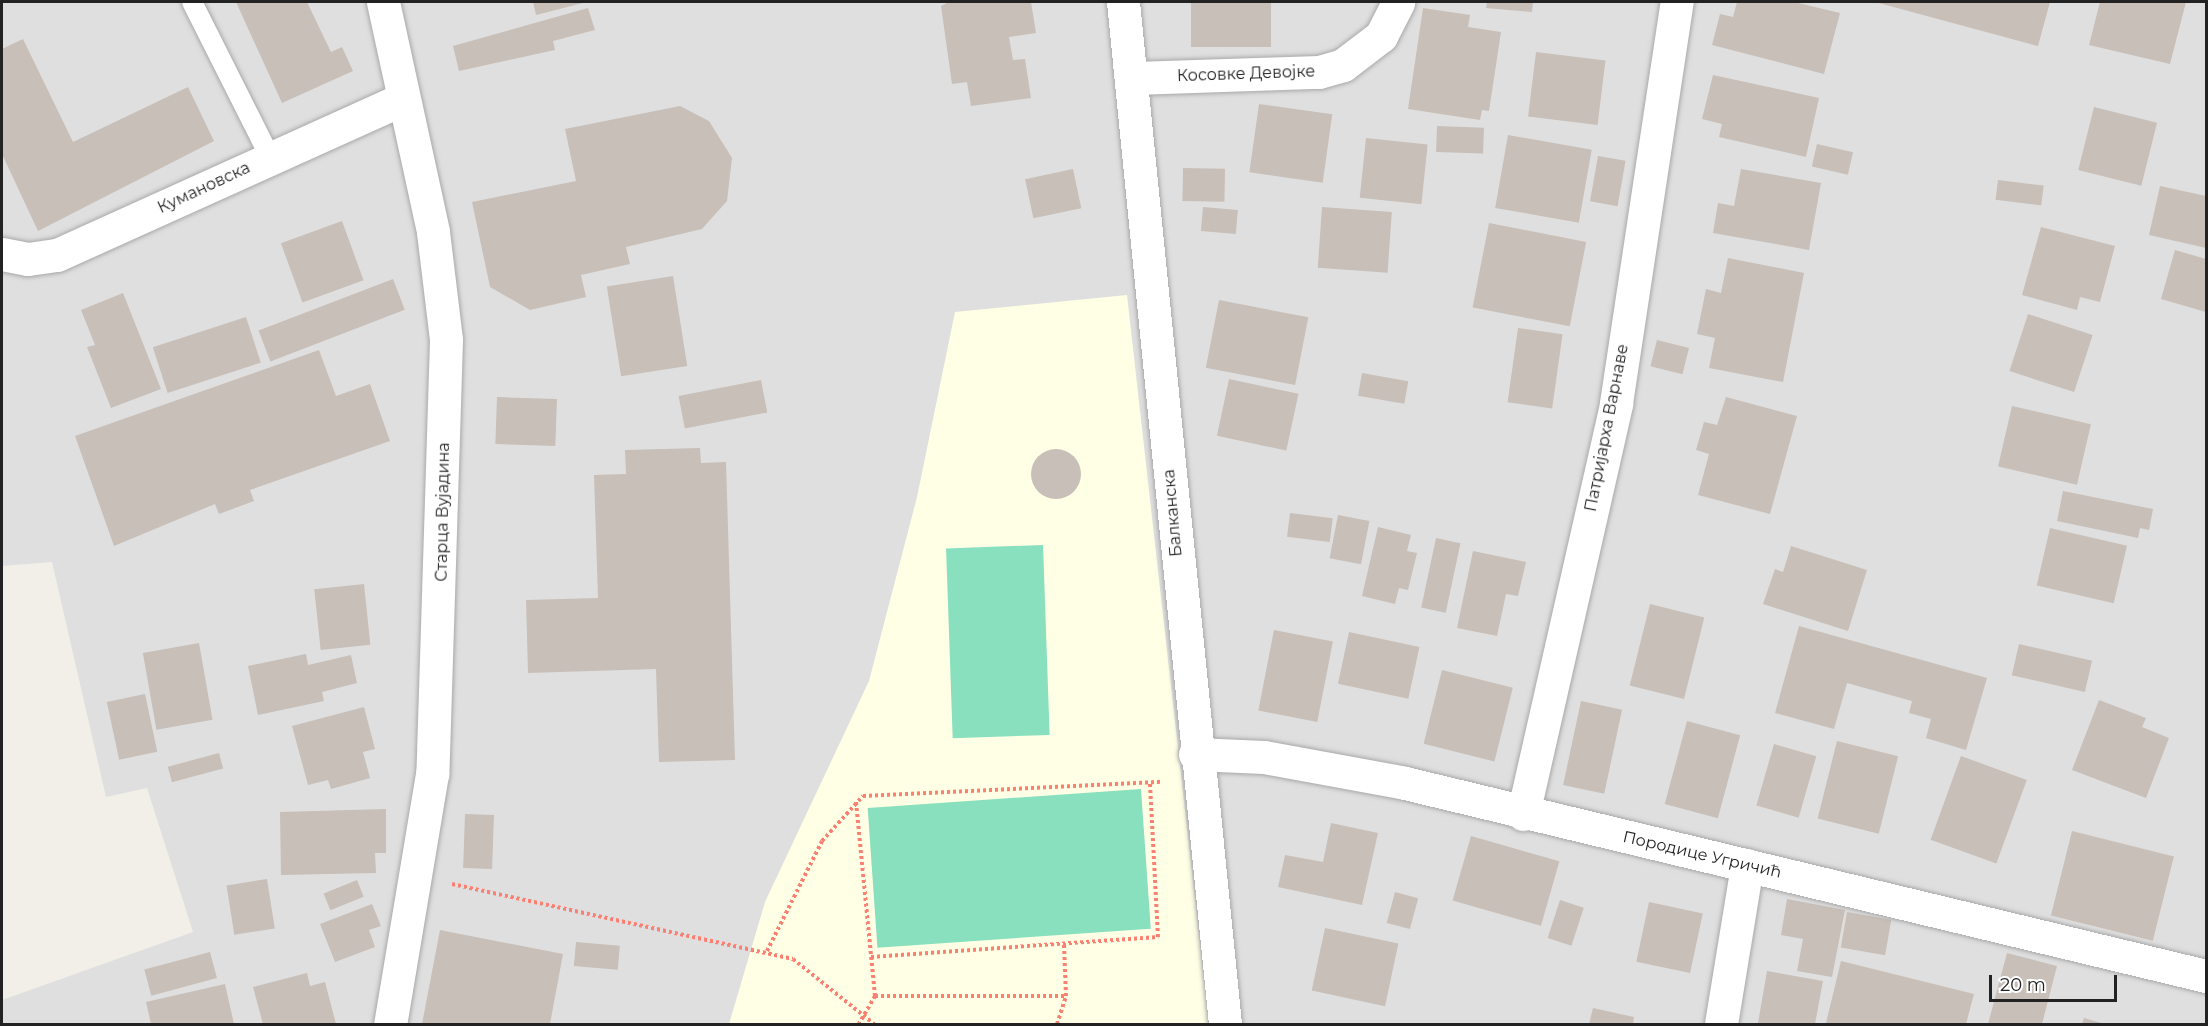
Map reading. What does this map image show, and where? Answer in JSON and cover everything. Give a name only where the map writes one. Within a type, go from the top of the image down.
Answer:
[{"type":"street","name":"Старца Вујадина","points":[[383,2],[433,232],[446,340],[432,774],[390,1024]]},
{"type":"street","name":"Балканска","points":[[1123,2],[1134,78],[1197,767],[1225,1024]]},
{"type":"street","name":"Косовке Девојке","points":[[1134,78],[1335,67],[1381,36],[1398,2]]},
{"type":"street","name":"Патријарха Варнаве","points":[[1523,814],[1616,403],[1677,2]]},
{"type":"street","name":"Кумановска","points":[[2,254],[28,259],[57,255],[403,99]]},
{"type":"street","name":"Породице Угричић","points":[[1197,767],[1264,757],[1405,783],[1523,814],[1747,865],[2206,976]]},
{"type":"street","points":[[1721,1024],[1747,865]]},
{"type":"lane","points":[[192,2],[270,157]]},
{"type":"path","points":[[767,951],[799,879],[856,801],[863,796],[1150,783],[1197,767]]},
{"type":"path","points":[[871,957],[1158,937],[1150,783]]},
{"type":"path","points":[[856,801],[875,996],[859,1024]]},
{"type":"path","points":[[416,876],[767,951],[793,959],[863,1018],[874,1024]]},
{"type":"path","points":[[1057,1024],[1065,996],[1064,944]]},
{"type":"path","points":[[875,996],[1065,996]]},
{"type":"shaded area","points":[[2,2],[2206,2],[2206,1024],[2,1024],[2,1000],[193,932],[147,788],[106,797],[52,562],[2,566]]},
{"type":"shaded area","points":[[1127,295],[1209,1024],[729,1024],[765,902],[869,681],[917,497],[955,312]]},
{"type":"green space","points":[[1043,545],[1050,735],[953,738],[946,548]]},
{"type":"green space","points":[[1141,789],[1151,929],[877,948],[868,808]]},
{"type":"building","points":[[236,2],[307,2],[331,52],[342,47],[353,71],[282,103]]},
{"type":"building","points":[[533,2],[587,2],[536,15]]},
{"type":"building","points":[[949,2],[1031,2],[1036,33],[1009,37],[1013,60],[1025,59],[1031,98],[971,106],[967,82],[952,84],[941,6]]},
{"type":"building","points":[[1191,2],[1271,2],[1271,47],[1191,47]]},
{"type":"building","points":[[1487,2],[1533,2],[1532,12],[1486,8]]},
{"type":"building","points":[[1737,2],[1794,2],[1840,13],[1824,74],[1712,45],[1720,14],[1733,17]]},
{"type":"building","points":[[1875,2],[2050,2],[2038,46]]},
{"type":"building","points":[[2100,2],[2186,2],[2170,64],[2089,45]]},
{"type":"building","points":[[588,8],[595,30],[553,41],[555,50],[459,71],[453,46]]},
{"type":"building","points":[[1423,8],[1470,15],[1468,27],[1501,32],[1489,111],[1482,110],[1480,120],[1408,109]]},
{"type":"building","points":[[23,39],[73,142],[188,87],[214,141],[38,231],[2,154],[2,49]]},
{"type":"building","points":[[1536,52],[1605,61],[1598,125],[1528,117]]},
{"type":"building","points":[[1713,75],[1819,98],[1806,157],[1719,137],[1722,124],[1702,119]]},
{"type":"building","points":[[1259,104],[1332,114],[1323,183],[1249,172]]},
{"type":"building","points":[[680,106],[709,121],[732,158],[727,201],[702,229],[626,247],[630,264],[581,275],[586,297],[530,310],[490,287],[472,202],[576,181],[565,129]]},
{"type":"building","points":[[2094,107],[2157,123],[2141,186],[2078,170]]},
{"type":"building","points":[[1437,126],[1484,128],[1483,154],[1436,152]]},
{"type":"building","points":[[1508,135],[1592,150],[1579,223],[1495,208]]},
{"type":"building","points":[[1366,138],[1428,144],[1421,204],[1360,198]]},
{"type":"building","points":[[1817,144],[1853,152],[1848,175],[1812,166]]},
{"type":"building","points":[[1598,156],[1626,161],[1618,206],[1590,201]]},
{"type":"building","points":[[1183,168],[1225,169],[1224,202],[1182,201]]},
{"type":"building","points":[[1073,169],[1081,208],[1033,218],[1025,179]]},
{"type":"building","points":[[1741,169],[1821,183],[1809,250],[1713,233],[1718,203],[1734,206]]},
{"type":"building","points":[[1998,180],[2044,186],[2041,205],[1996,200]]},
{"type":"building","points":[[2160,186],[2206,196],[2206,248],[2149,235]]},
{"type":"building","points":[[1203,207],[1238,210],[1236,234],[1201,231]]},
{"type":"building","points":[[1322,207],[1392,212],[1388,273],[1318,268]]},
{"type":"building","points":[[342,221],[364,280],[302,302],[281,243]]},
{"type":"building","points":[[1489,223],[1586,242],[1570,326],[1473,307]]},
{"type":"building","points":[[2041,227],[2115,246],[2100,302],[2080,297],[2077,310],[2022,295]]},
{"type":"building","points":[[2175,250],[2206,259],[2206,312],[2161,299]]},
{"type":"building","points":[[1728,258],[1804,273],[1783,382],[1709,368],[1715,338],[1697,334],[1706,289],[1721,293]]},
{"type":"building","points":[[673,276],[687,366],[621,376],[607,286]]},
{"type":"building","points":[[393,279],[405,310],[270,361],[259,331]]},
{"type":"building","points":[[123,293],[161,389],[111,408],[87,347],[95,345],[81,310]]},
{"type":"building","points":[[1219,300],[1308,317],[1295,385],[1206,368]]},
{"type":"building","points":[[2028,314],[2093,335],[2074,392],[2009,371]]},
{"type":"building","points":[[246,317],[261,363],[168,393],[153,347]]},
{"type":"building","points":[[1518,328],[1563,334],[1552,409],[1508,402]]},
{"type":"building","points":[[1657,340],[1689,348],[1682,374],[1650,366]]},
{"type":"building","points":[[319,350],[336,396],[370,384],[390,441],[250,490],[254,501],[219,514],[215,504],[114,546],[75,436]]},
{"type":"building","points":[[1362,373],[1408,381],[1404,404],[1358,396]]},
{"type":"building","points":[[1229,379],[1298,394],[1286,450],[1217,436]]},
{"type":"building","points":[[761,380],[767,412],[685,428],[679,396]]},
{"type":"building","points":[[497,397],[557,399],[555,446],[495,444]]},
{"type":"building","points":[[1726,397],[1797,416],[1770,514],[1698,495],[1709,454],[1696,450],[1704,422],[1717,425]]},
{"type":"building","points":[[2012,406],[2091,424],[2077,485],[1998,466]]},
{"type":"building","points":[[700,448],[701,463],[726,462],[735,760],[659,762],[656,669],[528,673],[526,600],[598,598],[594,475],[626,474],[625,450]]},
{"type":"building","points":[[1051,449],[1061,449],[1074,456],[1081,469],[1081,479],[1074,492],[1061,499],[1051,499],[1042,495],[1035,488],[1031,479],[1031,469],[1035,460],[1042,453]]},
{"type":"building","points":[[2063,491],[2153,509],[2149,530],[2140,528],[2138,538],[2057,521]]},
{"type":"building","points":[[1290,513],[1333,518],[1330,542],[1287,537]]},
{"type":"building","points":[[1338,515],[1369,521],[1361,564],[1330,558]]},
{"type":"building","points":[[1378,527],[1411,535],[1407,551],[1417,553],[1408,590],[1399,588],[1395,604],[1362,596]]},
{"type":"building","points":[[2050,528],[2127,546],[2114,603],[2037,585]]},
{"type":"building","points":[[1436,538],[1460,543],[1446,613],[1421,607]]},
{"type":"building","points":[[1791,546],[1867,570],[1848,631],[1763,604],[1775,569],[1783,572]]},
{"type":"building","points":[[1473,551],[1526,562],[1518,596],[1506,594],[1497,636],[1457,628]]},
{"type":"building","points":[[364,584],[370,645],[321,650],[314,589]]},
{"type":"building","points":[[1650,604],[1704,618],[1684,699],[1630,686]]},
{"type":"building","points":[[1799,626],[1987,678],[1966,750],[1926,738],[1931,719],[1909,713],[1912,701],[1847,683],[1834,729],[1775,713]]},
{"type":"building","points":[[1274,630],[1333,641],[1317,722],[1258,710]]},
{"type":"building","points":[[1349,632],[1419,647],[1408,699],[1338,684]]},
{"type":"building","points":[[199,643],[213,720],[156,730],[143,653]]},
{"type":"building","points":[[2019,644],[2092,661],[2085,692],[2012,675]]},
{"type":"building","points":[[306,654],[308,665],[351,655],[357,683],[322,692],[324,701],[258,715],[248,666]]},
{"type":"building","points":[[1442,670],[1513,688],[1494,761],[1424,744]]},
{"type":"building","points":[[145,694],[157,752],[119,760],[107,702]]},
{"type":"building","points":[[2099,700],[2146,718],[2142,727],[2169,738],[2146,798],[2072,770]]},
{"type":"building","points":[[1581,701],[1622,710],[1604,794],[1563,785]]},
{"type":"building","points":[[364,707],[375,749],[363,752],[370,778],[331,789],[328,780],[308,785],[292,726]]},
{"type":"building","points":[[1687,721],[1740,735],[1718,818],[1665,804]]},
{"type":"building","points":[[1837,741],[1898,756],[1879,834],[1818,819]]},
{"type":"building","points":[[1774,744],[1816,756],[1799,818],[1756,806]]},
{"type":"building","points":[[219,753],[223,768],[172,782],[168,767]]},
{"type":"building","points":[[1961,756],[2027,780],[1996,864],[1931,840]]},
{"type":"building","points":[[386,809],[386,853],[375,853],[376,873],[281,875],[280,812]]},
{"type":"building","points":[[465,814],[494,815],[492,869],[463,868]]},
{"type":"building","points":[[1331,823],[1378,833],[1362,905],[1278,887],[1285,855],[1323,862]]},
{"type":"building","points":[[2072,831],[2174,856],[2153,941],[2051,915]]},
{"type":"building","points":[[1471,836],[1559,861],[1541,926],[1453,900]]},
{"type":"building","points":[[267,879],[275,928],[234,935],[227,885]]},
{"type":"building","points":[[357,880],[364,897],[330,910],[324,893]]},
{"type":"building","points":[[1395,892],[1418,898],[1410,929],[1387,923]]},
{"type":"building","points":[[1787,899],[1845,910],[1832,977],[1797,971],[1803,939],[1781,935]]},
{"type":"building","points":[[1560,900],[1584,908],[1571,946],[1548,938]]},
{"type":"building","points":[[1649,902],[1703,913],[1690,973],[1636,962]]},
{"type":"building","points":[[372,904],[381,926],[369,930],[375,947],[335,962],[320,924]]},
{"type":"building","points":[[1847,912],[1891,920],[1885,955],[1841,947]]},
{"type":"building","points":[[1325,928],[1398,944],[1385,1006],[1312,991]]},
{"type":"building","points":[[440,930],[563,954],[550,1024],[422,1024]]},
{"type":"building","points":[[576,942],[620,946],[618,970],[574,966]]},
{"type":"building","points":[[210,952],[217,978],[151,996],[144,970]]},
{"type":"building","points":[[2007,953],[2057,966],[2042,1024],[1988,1024]]},
{"type":"building","points":[[1841,961],[1974,994],[1966,1024],[1826,1023]]},
{"type":"building","points":[[1767,971],[1823,981],[1815,1024],[1758,1023]]},
{"type":"building","points":[[307,973],[310,986],[325,982],[336,1024],[263,1024],[253,987]]},
{"type":"building","points":[[225,984],[234,1024],[151,1024],[146,1002]]},
{"type":"building","points":[[1593,1008],[1634,1017],[1633,1024],[1589,1024]]},
{"type":"building","points":[[2084,1018],[2105,1024],[2082,1024]]}]
